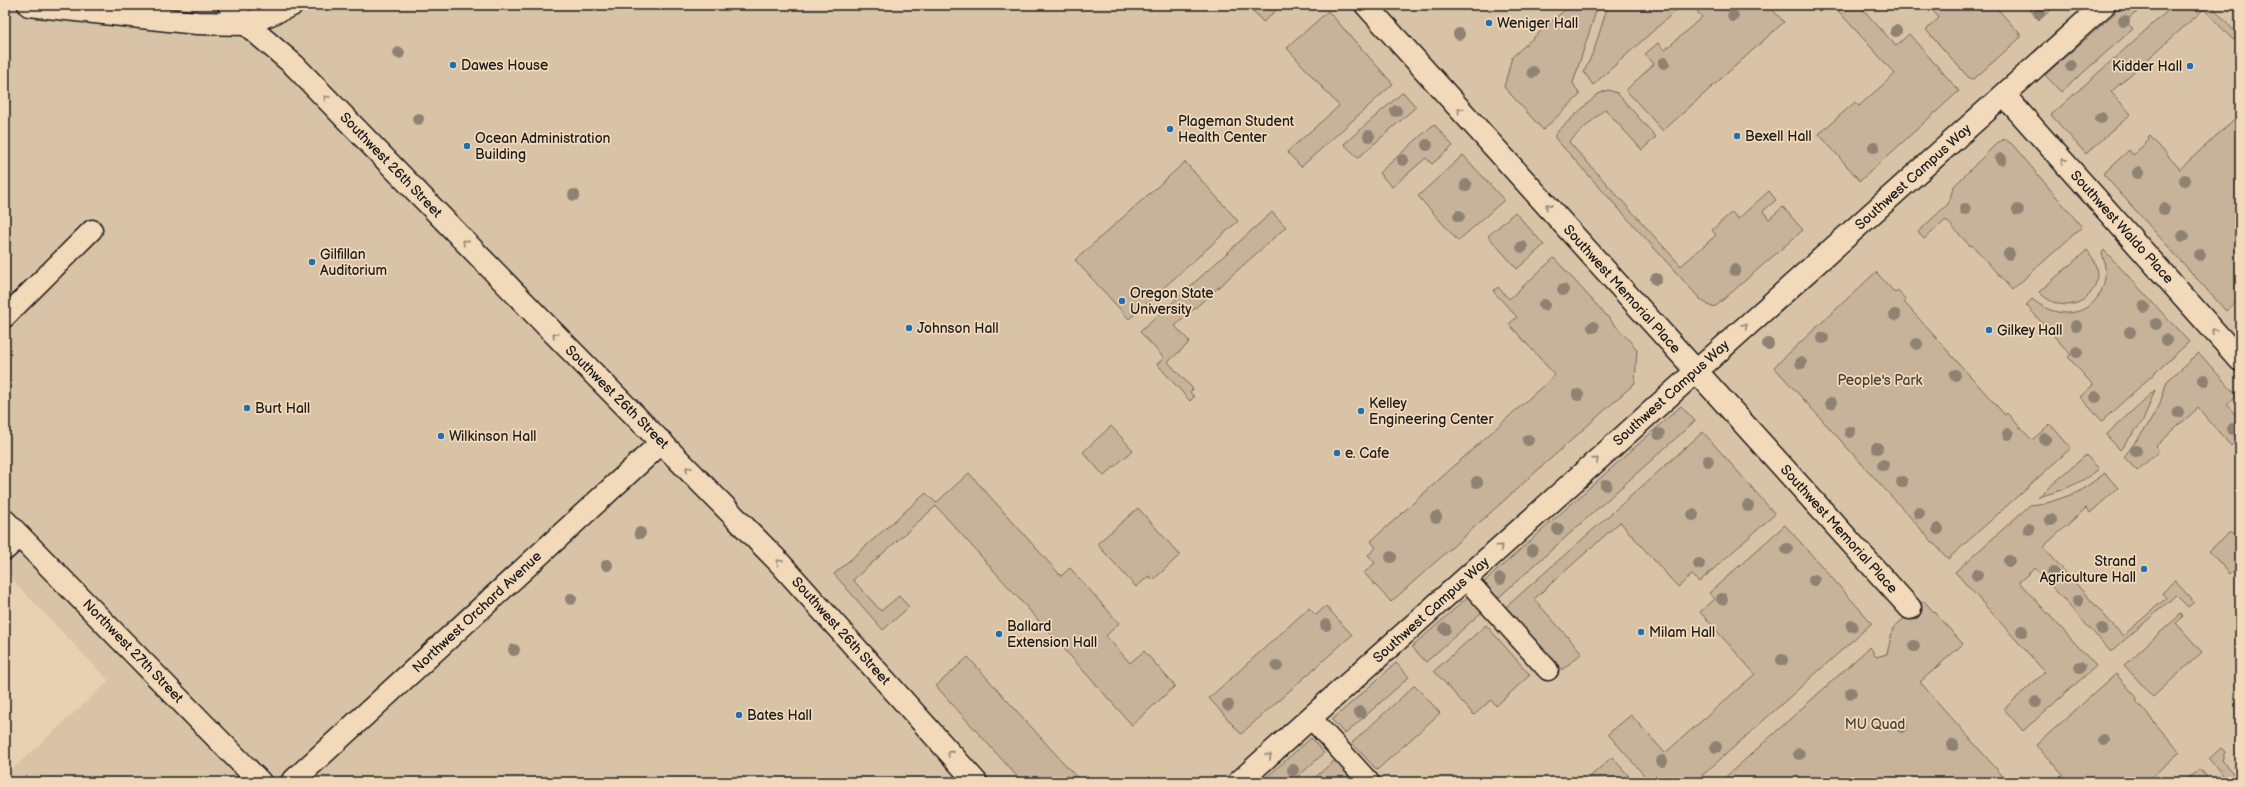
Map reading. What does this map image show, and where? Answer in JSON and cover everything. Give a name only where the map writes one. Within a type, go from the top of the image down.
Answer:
[{"type":"street","points":[[29,5],[196,23],[246,24],[292,5]]},
{"type":"street","name":"Southwest 26th Street","points":[[229,5],[246,24],[294,65],[778,561],[976,782]]},
{"type":"street","name":"Southwest Memorial Place","points":[[1366,5],[1910,608]]},
{"type":"street","name":"Southwest Campus Way","points":[[1239,782],[2104,5]]},
{"type":"street","name":"Southwest Waldo Place","points":[[2004,95],[2240,360]]},
{"type":"street","name":"Northwest Orchard Avenue","points":[[292,782],[662,442]]},
{"type":"street","name":"Northwest 27th Street","points":[[10,535],[260,782]]},
{"type":"lane","points":[[5,317],[92,230]]},
{"type":"lane","points":[[1465,578],[1548,670]]},
{"type":"lane","points":[[1311,718],[1369,782]]},
{"type":"shaded area","name":"Oregon State University","points":[[293,5],[2240,5],[2240,782],[5,782],[5,776],[109,681],[17,585],[5,566],[5,9],[241,35],[261,20]]},
{"type":"green space","points":[[1248,5],[1282,5],[1263,22]]},
{"type":"green space","points":[[1570,5],[1598,5],[1573,83],[1580,95],[1543,130],[1504,87],[1512,57]]},
{"type":"green space","points":[[1608,5],[1682,5],[1593,85],[1584,72],[1594,50]]},
{"type":"green space","points":[[1700,5],[1724,5],[1728,10],[1733,5],[1768,5],[1784,22],[1663,131],[1626,90],[1654,64],[1645,54],[1658,43],[1665,50],[1702,17],[1695,9]]},
{"type":"green space","points":[[1833,5],[1859,5],[1896,46],[1909,34],[1959,91],[1860,181],[1819,134],[1855,102],[1859,106],[1895,74]]},
{"type":"green space","points":[[1928,5],[1954,5],[1956,7],[1959,5],[1994,5],[2020,34],[2020,38],[1974,79],[1969,78],[1926,30],[1939,18]]},
{"type":"green space","points":[[2032,5],[2057,5],[2039,20],[2030,10]]},
{"type":"green space","points":[[2124,5],[2145,5],[2126,21],[2133,29],[2061,92],[2045,75]]},
{"type":"green space","points":[[2174,5],[2211,5],[2238,35],[2233,40],[2204,9],[2111,92],[2131,114],[2086,154],[2051,115]]},
{"type":"green space","points":[[1328,11],[1393,84],[1301,167],[1287,152],[1339,106],[1287,48]]},
{"type":"green space","points":[[1608,90],[1617,93],[1656,137],[1642,150],[1605,109],[1569,142],[1681,266],[1716,235],[1712,230],[1732,212],[1738,219],[1769,191],[1776,200],[1763,211],[1769,219],[1783,207],[1803,230],[1716,306],[1711,307],[1700,299],[1555,138],[1555,135],[1559,130],[1598,94]]},
{"type":"green space","points":[[1403,92],[1416,107],[1358,158],[1344,144]]},
{"type":"green space","points":[[2240,114],[2240,298],[2226,311],[2103,174],[2129,150],[2133,155],[2149,140],[2148,138],[2150,136],[2180,169]]},
{"type":"green space","points":[[1434,124],[1453,146],[1432,164],[1426,158],[1392,187],[1379,173]]},
{"type":"green space","points":[[2004,139],[2012,144],[2082,227],[2012,290],[1972,245],[1970,246],[1946,220],[1924,239],[1918,232],[1948,204],[1954,186],[1997,143]]},
{"type":"green space","points":[[1463,155],[1504,200],[1458,241],[1418,196]]},
{"type":"green space","points":[[1185,162],[1238,221],[1129,319],[1075,260]]},
{"type":"green space","points":[[1272,212],[1286,227],[1175,326],[1190,342],[1168,362],[1193,389],[1190,392],[1194,397],[1190,401],[1157,364],[1164,358],[1140,332]]},
{"type":"green space","points":[[1515,212],[1544,245],[1517,269],[1488,236]]},
{"type":"green space","points":[[2087,250],[2095,264],[2097,277],[2094,288],[2087,297],[2077,303],[2065,305],[2052,301],[2039,292]]},
{"type":"green space","points":[[2104,250],[2189,342],[2102,421],[2080,397],[2093,385],[2068,357],[2071,355],[2026,305],[2032,299],[2047,309],[2062,313],[2076,312],[2088,307],[2097,298],[2103,286],[2105,270],[2102,253]]},
{"type":"green space","points":[[1554,258],[1637,349],[1635,383],[1391,602],[1364,573],[1375,563],[1368,555],[1376,548],[1371,541],[1555,375],[1509,324],[1517,317],[1493,291],[1498,287],[1509,299]]},
{"type":"green space","name":"People's Park","points":[[1876,272],[1895,293],[1898,291],[1906,300],[1904,302],[2005,415],[2007,413],[2032,440],[2050,424],[2071,448],[1948,559],[1774,367]]},
{"type":"green space","points":[[2199,353],[2237,396],[2227,405],[2240,420],[2240,433],[2237,436],[2239,438],[2231,446],[2198,408],[2156,446],[2159,451],[2137,471],[2124,457],[2148,425],[2159,406],[2167,381]]},
{"type":"green space","points":[[2155,390],[2143,421],[2120,450],[2106,435]]},
{"type":"green space","points":[[1681,406],[1695,421],[1498,598],[1484,582]]},
{"type":"green space","points":[[1111,426],[1133,450],[1104,476],[1083,452]]},
{"type":"green space","points":[[1703,432],[1775,514],[1699,582],[1692,575],[1678,587],[1620,522],[1534,599],[1582,653],[1562,670],[1506,607]]},
{"type":"green space","points":[[2086,455],[2099,469],[2085,479],[2070,486],[2038,497]]},
{"type":"green space","points":[[969,473],[1061,576],[1070,568],[1119,623],[1106,636],[1130,663],[1144,651],[1175,686],[1132,725],[936,506],[853,580],[881,611],[899,596],[909,607],[883,630],[834,574],[926,493],[936,503]]},
{"type":"green space","points":[[2105,473],[2118,488],[2090,513],[2086,508],[2043,547],[2123,636],[2166,598],[2162,593],[2175,581],[2194,602],[2188,607],[2176,595],[2111,652],[2035,568],[2019,582],[2096,666],[2023,731],[2004,709],[2045,672],[1955,572],[2030,505],[2047,503],[2079,492]]},
{"type":"green space","points":[[1138,508],[1180,555],[1153,580],[1149,576],[1136,587],[1097,544]]},
{"type":"green space","points":[[1785,525],[1872,623],[1695,782],[1650,782],[1608,734],[1631,715],[1665,753],[1755,674],[1700,612],[1715,599],[1709,593]]},
{"type":"green space","points":[[2231,531],[2235,535],[2240,531],[2240,565],[2230,574],[2209,551]]},
{"type":"green space","points":[[1469,596],[1483,611],[1426,662],[1412,647]]},
{"type":"green space","name":"MU Quad","points":[[1924,601],[1963,644],[1920,682],[2008,782],[1720,782],[1870,647],[1876,657],[1887,654],[1893,628]]},
{"type":"green space","points":[[1326,606],[1352,635],[1241,734],[1209,698],[1309,608],[1316,615]]},
{"type":"green space","points":[[2181,614],[2183,617],[2176,623],[2202,652],[2153,697],[2124,665]]},
{"type":"green space","points":[[1486,625],[1530,675],[1496,706],[1491,700],[1474,715],[1434,671]]},
{"type":"green space","points":[[968,657],[1080,781],[1079,782],[1022,782],[936,686]]},
{"type":"green space","points":[[1396,663],[1409,677],[1345,734],[1332,720]]},
{"type":"green space","points":[[2116,674],[2138,699],[2136,701],[2180,752],[2146,782],[2069,782],[2036,745]]},
{"type":"green space","points":[[1415,685],[1440,713],[1377,770],[1352,743]]},
{"type":"green space","points":[[1311,738],[1324,753],[1292,782],[1261,782]]},
{"type":"green space","points":[[2221,748],[2225,752],[2222,760],[2240,782],[2229,782],[2209,759]]},
{"type":"green space","points":[[1612,757],[1634,782],[1584,782]]},
{"type":"green space","points":[[1335,760],[1354,782],[1310,782]]},
{"type":"green space","points":[[2199,769],[2211,782],[2184,782]]},
{"type":"place","name":"Weniger Hall","points":[[1489,23]]},
{"type":"place","name":"Dawes House","points":[[453,65]]},
{"type":"place","name":"Kidder Hall","points":[[2190,66]]},
{"type":"place","name":"Plageman Student Health Center","points":[[1170,129]]},
{"type":"place","name":"Bexell Hall","points":[[1737,136]]},
{"type":"place","name":"Ocean Administration Building","points":[[467,146]]},
{"type":"place","name":"Gilfillan Auditorium","points":[[312,262]]},
{"type":"place","name":"Oregon State University","points":[[1122,301]]},
{"type":"place","name":"Johnson Hall","points":[[909,328]]},
{"type":"place","name":"Gilkey Hall","points":[[1989,330]]},
{"type":"place","name":"Burt Hall","points":[[247,408]]},
{"type":"place","name":"Kelley Engineering Center","points":[[1361,411]]},
{"type":"place","name":"Wilkinson Hall","points":[[441,436]]},
{"type":"place","name":"e. Cafe","points":[[1337,453]]},
{"type":"place","name":"Strand Agriculture Hall","points":[[2144,569]]},
{"type":"place","name":"Milam Hall","points":[[1641,632]]},
{"type":"place","name":"Ballard Extension Hall","points":[[999,634]]},
{"type":"place","name":"Bates Hall","points":[[739,715]]}]
